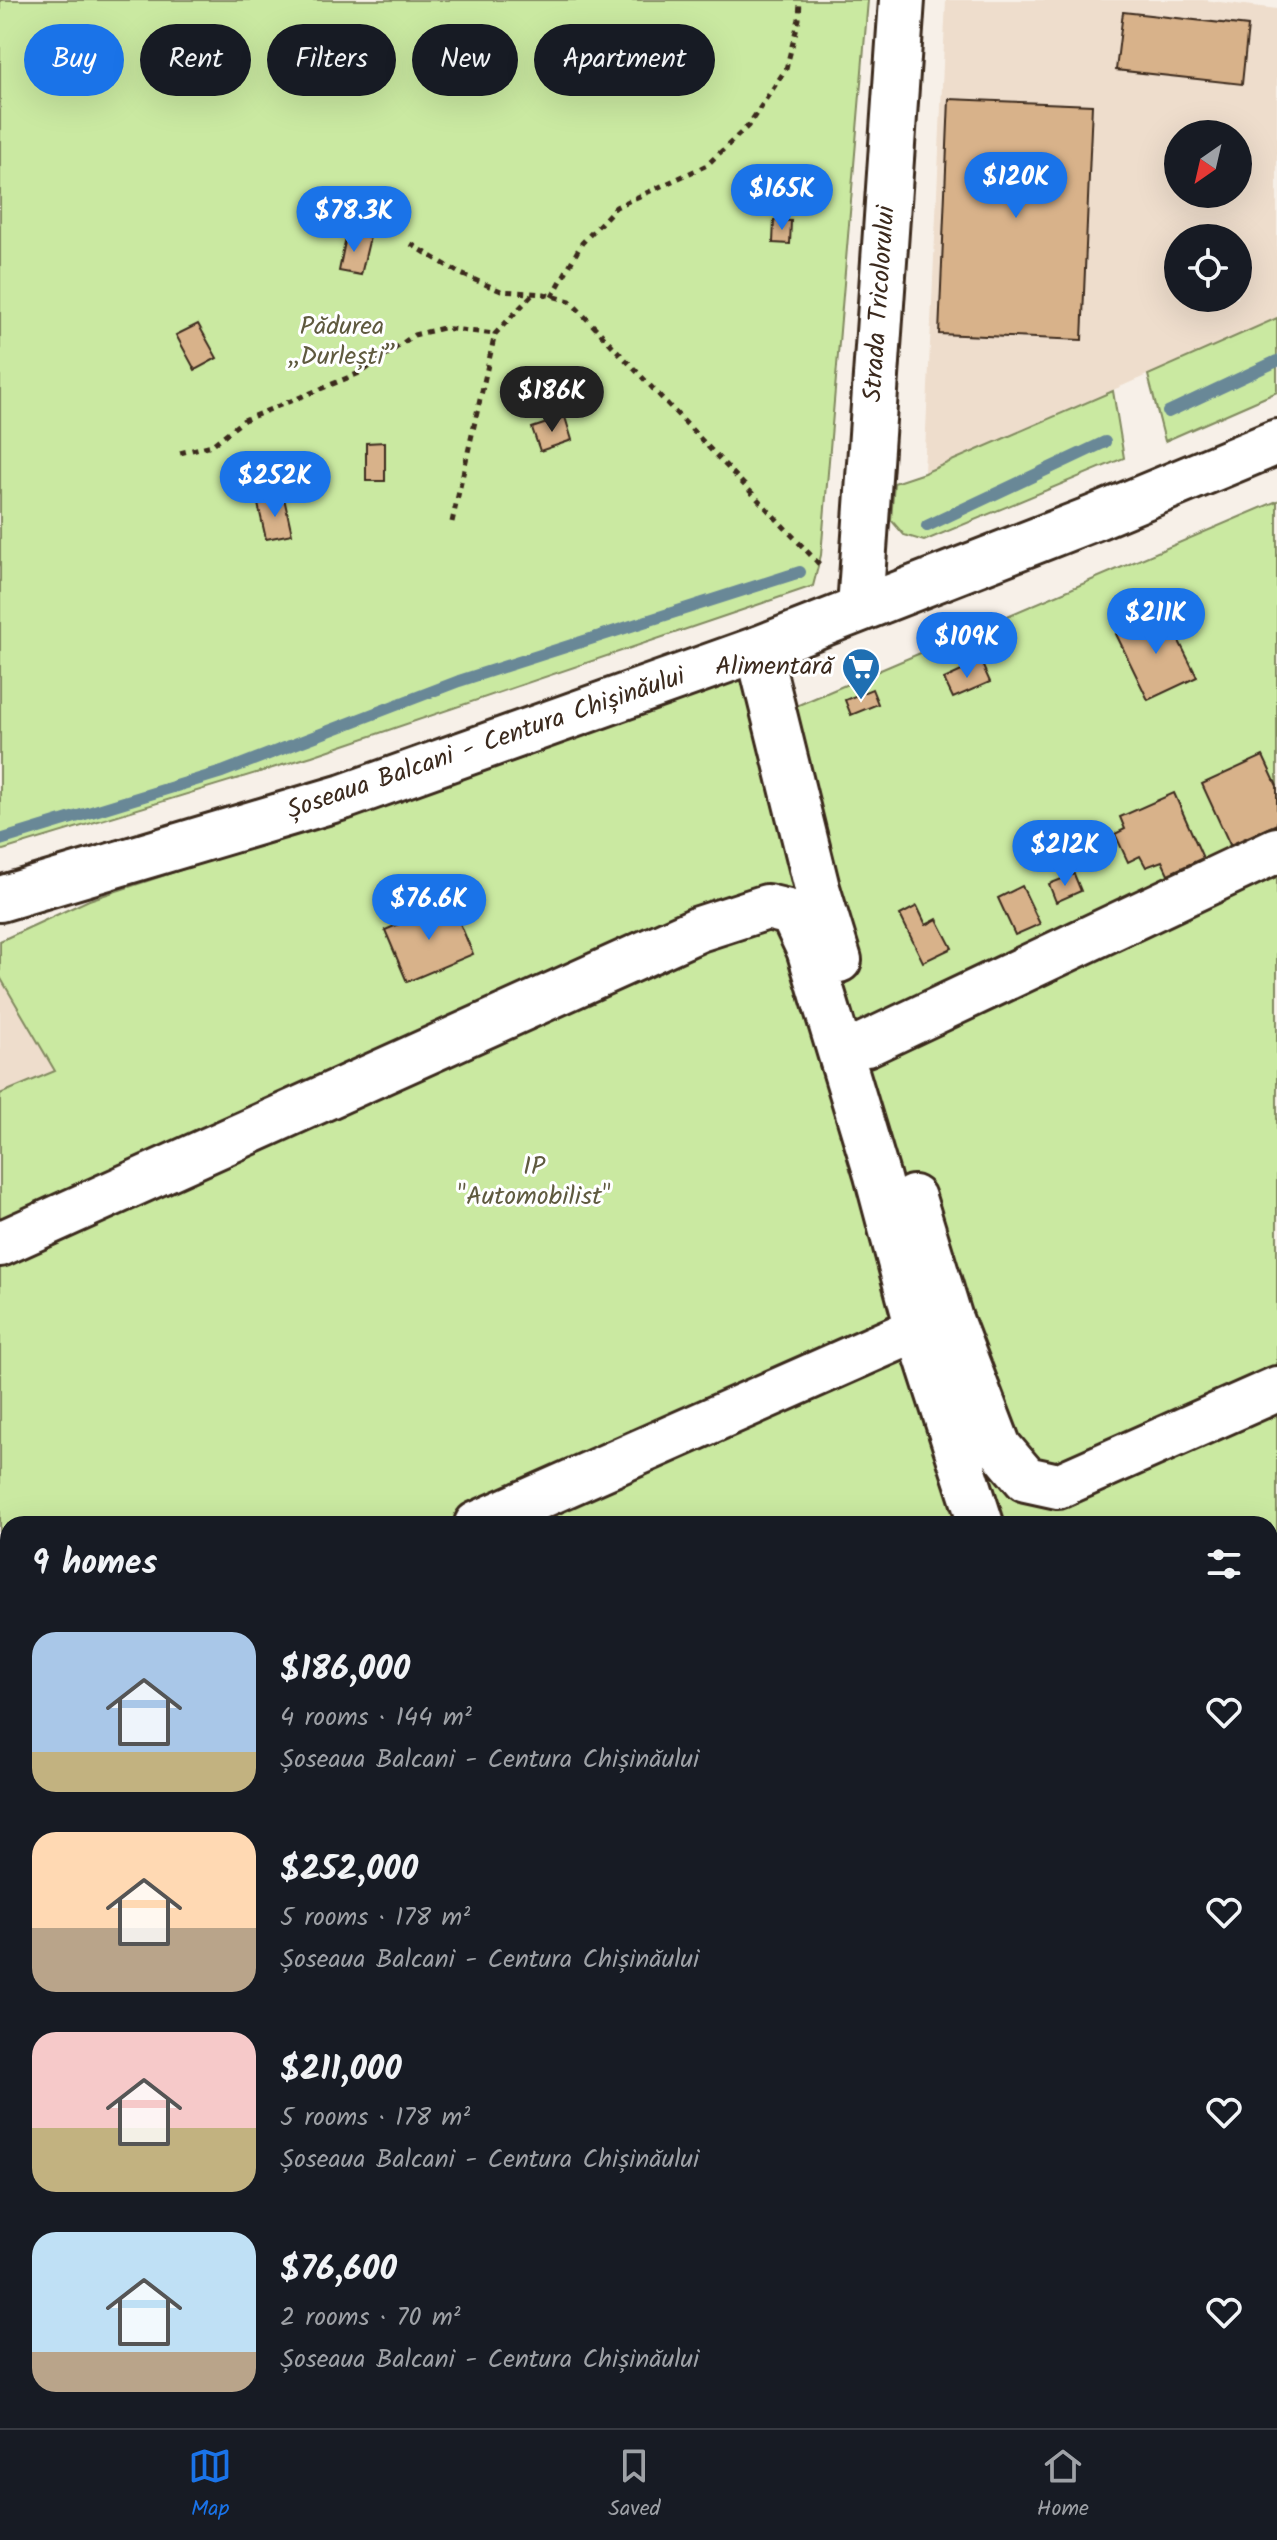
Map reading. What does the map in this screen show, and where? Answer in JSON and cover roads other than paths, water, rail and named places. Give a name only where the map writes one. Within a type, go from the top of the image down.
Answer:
[{"type":"main road","name":"Strada Tricolorului","points":[[860,608],[902,0]]},
{"type":"main road","name":"Șoseaua Balcani - Centura Chișinăului","points":[[0,899],[343,797],[758,649],[1094,518],[1277,442]]},
{"type":"main road","points":[[758,649],[817,888],[950,1319],[999,1447],[1026,1479],[1058,1486],[1277,1389]]},
{"type":"main road","points":[[866,1044],[1277,850]]},
{"type":"main road","points":[[0,1244],[699,929],[767,907],[792,913],[809,949],[877,1175],[918,1329],[978,1516]]},
{"type":"main road","points":[[495,1516],[918,1329]]},
{"type":"waterway","points":[[1168,412],[1277,361]]},
{"type":"waterway","points":[[927,526],[1105,442]]},
{"type":"waterway","points":[[0,840],[222,772],[459,681],[800,572]]},
{"type":"place","name":"Alimentară","points":[[861,701]]},
{"type":"park label","name":"Pădurea „Durlești”","points":[[342,342]]},
{"type":"park label","name":"IP \"Automobilist\"","points":[[534,1182]]}]
